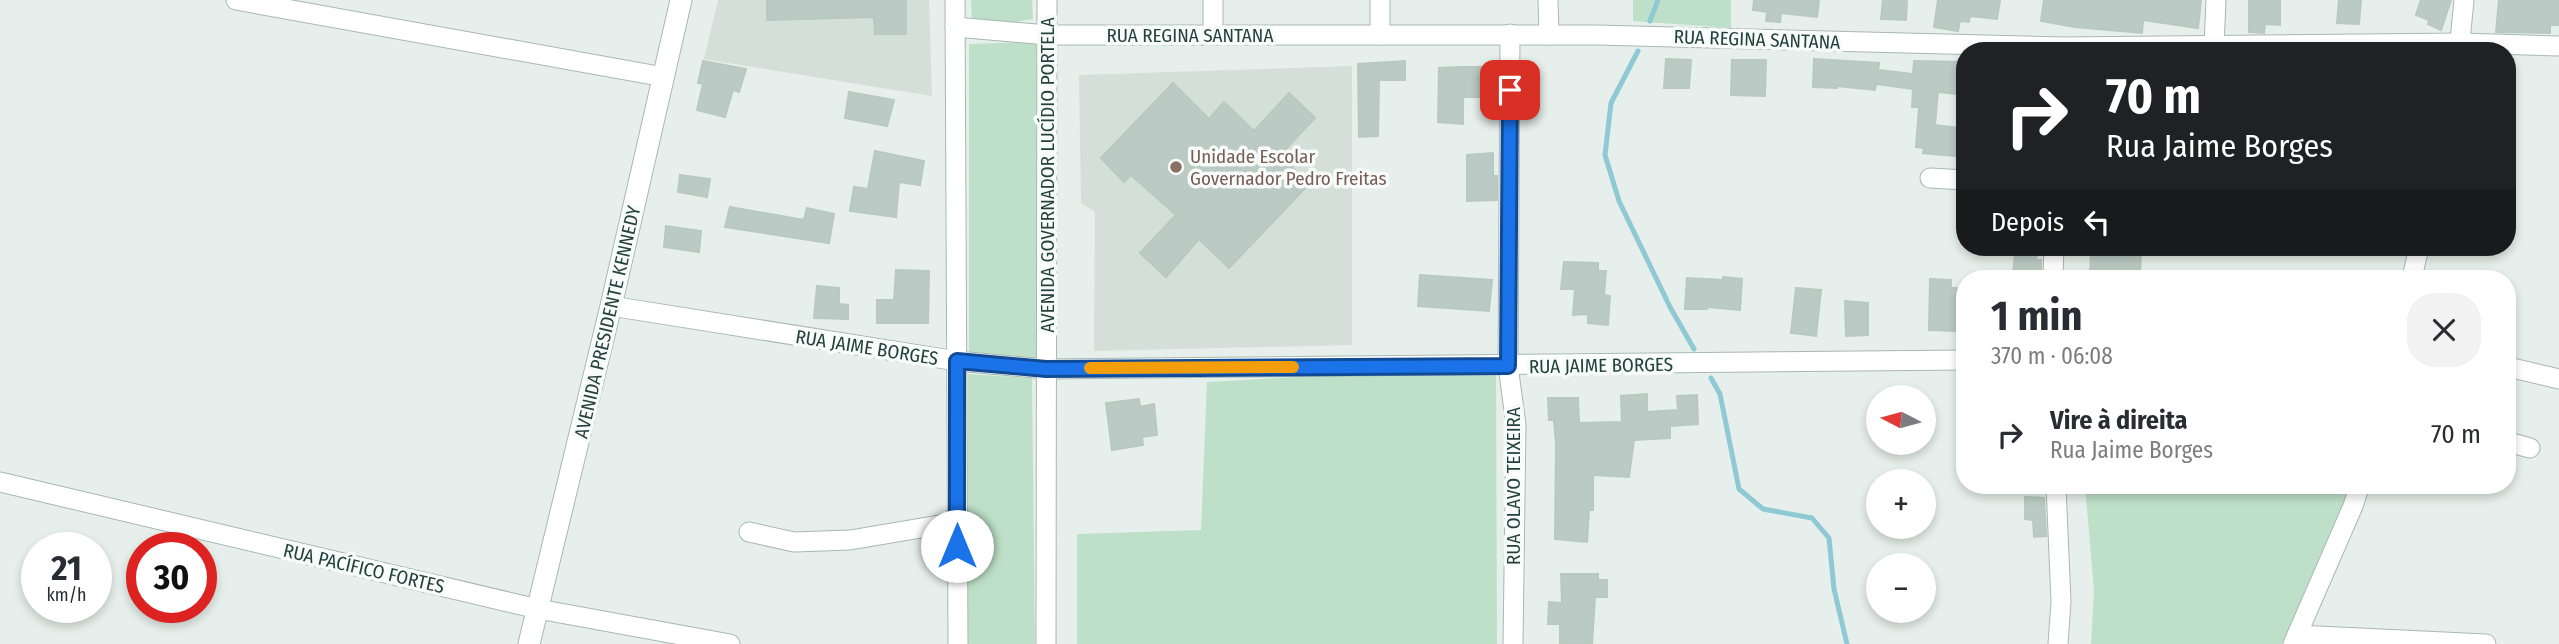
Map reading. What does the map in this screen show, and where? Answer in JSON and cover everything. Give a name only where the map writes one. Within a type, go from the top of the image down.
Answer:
[{"type":"street","points":[[236,0],[664,77]]},
{"type":"street","name":"AVENIDA PRESIDENTE KENNEDY","points":[[529,644],[611,306],[681,0]]},
{"type":"street","points":[[955,0],[958,644]]},
{"type":"street","name":"AVENIDA GOVERNADOR LUCÍDIO PORTELA","points":[[1046,644],[1047,0]]},
{"type":"street","points":[[1213,0],[1213,35]]},
{"type":"street","points":[[1380,0],[1380,35]]},
{"type":"street","points":[[1548,0],[1549,35]]},
{"type":"street","points":[[2214,42],[2216,0]]},
{"type":"street","points":[[2460,42],[2464,0]]},
{"type":"street","name":"RUA REGINA SANTANA","points":[[955,27],[1048,35],[1510,34],[1956,46]]},
{"type":"street","name":"RUA OLAVO TEIXEIRA","points":[[1510,34],[1508,366],[1516,425],[1513,644]]},
{"type":"street","name":"RUA REGINA SANTANA","points":[[2516,46],[2559,46]]},
{"type":"street","points":[[1930,178],[1956,179]]},
{"type":"street","name":"RUA JAIME BORGES","points":[[611,306],[957,361],[1046,369],[1956,360]]},
{"type":"street","points":[[2516,369],[2559,379]]},
{"type":"street","points":[[2516,444],[2530,448]]},
{"type":"street","name":"RUA PACÍFICO FORTES","points":[[0,482],[538,609],[730,644]]},
{"type":"street","points":[[2056,494],[2061,602],[2058,644]]},
{"type":"street","points":[[2357,494],[2295,639],[2486,644]]},
{"type":"street","points":[[749,532],[794,542],[850,540],[957,522]]},
{"type":"shaded area","points":[[718,0],[929,0],[932,96],[704,59]]},
{"type":"shaded area","points":[[1352,66],[1352,345],[1094,351],[1095,212],[1081,203],[1079,75]]},
{"type":"green space","points":[[971,0],[1032,0],[1033,19],[972,29]]},
{"type":"green space","points":[[1633,0],[1731,0],[1731,28],[1633,21]]},
{"type":"green space","points":[[1038,42],[1037,358],[969,362],[969,44]]},
{"type":"green space","points":[[1496,366],[1497,644],[1077,644],[1077,534],[1201,530],[1207,382]]},
{"type":"green space","points":[[968,374],[1032,378],[1035,644],[968,644]]},
{"type":"green space","points":[[2086,494],[2349,494],[2288,644],[2091,644],[2094,591]]},
{"type":"building","points":[[767,0],[906,0],[906,34],[875,34],[874,17],[767,20]]},
{"type":"building","points":[[1754,0],[1819,0],[1817,17],[1781,13],[1780,22],[1766,21],[1767,12],[1753,10]]},
{"type":"building","points":[[1883,0],[1907,0],[1906,20],[1881,19]]},
{"type":"building","points":[[1938,0],[2000,0],[1997,19],[1970,16],[1969,22],[1960,21],[1958,31],[1934,27]]},
{"type":"building","points":[[2044,0],[2201,0],[2198,28],[2143,20],[2142,33],[2041,21]]},
{"type":"building","points":[[2249,0],[2280,0],[2280,25],[2265,24],[2264,33],[2249,32]]},
{"type":"building","points":[[2339,0],[2361,0],[2359,24],[2337,23]]},
{"type":"building","points":[[2421,0],[2451,0],[2441,30],[2428,24],[2429,20],[2416,15]]},
{"type":"building","points":[[2499,0],[2559,0],[2559,25],[2550,25],[2550,33],[2496,32]]},
{"type":"building","points":[[1666,59],[1691,60],[1689,88],[1664,88]]},
{"type":"building","points":[[1814,59],[1879,63],[1878,70],[1913,74],[1914,61],[1956,62],[1956,94],[1938,92],[1935,125],[1956,128],[1956,156],[1923,153],[1924,148],[1916,147],[1919,107],[1912,107],[1913,89],[1876,84],[1875,90],[1837,86],[1813,87]]},
{"type":"building","points":[[1732,60],[1766,60],[1765,96],[1731,95]]},
{"type":"building","points":[[703,61],[746,69],[739,92],[733,90],[725,117],[697,110],[703,84],[698,83]]},
{"type":"building","points":[[1405,61],[1405,80],[1379,80],[1378,136],[1359,137],[1358,64]]},
{"type":"building","points":[[1498,67],[1497,97],[1463,97],[1463,124],[1438,122],[1439,68]]},
{"type":"building","points":[[1173,83],[1209,119],[1224,102],[1254,131],[1289,93],[1315,118],[1280,155],[1309,184],[1229,268],[1199,239],[1166,277],[1140,253],[1176,215],[1131,175],[1124,182],[1101,158]]},
{"type":"building","points":[[849,92],[894,100],[887,126],[845,118]]},
{"type":"building","points":[[875,151],[924,161],[920,185],[899,182],[896,217],[850,211],[854,187],[868,189]]},
{"type":"building","points":[[1493,153],[1497,200],[1467,201],[1467,155]]},
{"type":"building","points":[[680,175],[710,179],[707,197],[678,192]]},
{"type":"building","points":[[730,207],[804,220],[807,208],[834,214],[829,243],[725,227]]},
{"type":"building","points":[[666,226],[701,231],[699,252],[664,247]]},
{"type":"building","points":[[2015,256],[2037,256],[2036,260],[2041,260],[2041,270],[2013,270]]},
{"type":"building","points":[[2091,256],[2141,256],[2140,270],[2090,270]]},
{"type":"building","points":[[1564,262],[1598,263],[1598,271],[1606,271],[1604,295],[1610,296],[1608,325],[1588,323],[1588,314],[1573,315],[1575,289],[1561,289]]},
{"type":"building","points":[[896,270],[929,271],[928,323],[877,323],[877,300],[894,300]]},
{"type":"building","points":[[1420,275],[1492,280],[1489,311],[1418,306]]},
{"type":"building","points":[[1723,277],[1742,279],[1740,310],[1707,307],[1685,309],[1687,278],[1723,280]]},
{"type":"building","points":[[1930,279],[1951,280],[1951,288],[1956,288],[1956,331],[1929,330]]},
{"type":"building","points":[[817,286],[839,288],[839,304],[848,305],[848,319],[814,318]]},
{"type":"building","points":[[1796,288],[1821,290],[1816,336],[1791,333]]},
{"type":"building","points":[[1845,301],[1868,303],[1868,335],[1846,336]]},
{"type":"building","points":[[1647,394],[1647,412],[1678,410],[1677,396],[1697,395],[1698,424],[1670,426],[1670,438],[1634,440],[1629,477],[1593,475],[1593,510],[1589,510],[1587,542],[1555,539],[1556,444],[1554,420],[1549,420],[1548,398],[1578,398],[1579,423],[1622,422],[1621,396]]},
{"type":"building","points":[[1139,399],[1140,407],[1154,404],[1157,435],[1142,437],[1143,445],[1112,450],[1106,403]]},
{"type":"building","points":[[2025,497],[2044,498],[2046,536],[2034,537],[2033,520],[2025,519]]},
{"type":"building","points":[[1561,574],[1598,574],[1598,580],[1607,580],[1607,597],[1595,597],[1592,644],[1560,644],[1560,624],[1548,624],[1549,602],[1562,603]]},
{"type":"waterway","points":[[1650,21],[1658,0]]},
{"type":"waterway","points":[[1638,51],[1611,103],[1605,155],[1619,201],[1670,307],[1694,349]]},
{"type":"waterway","points":[[1711,378],[1720,394],[1739,489],[1763,509],[1812,518],[1829,538],[1834,589],[1847,644]]},
{"type":"slow traffic","points":[[1090,368],[1293,367]]},
{"type":"place","name":"Unidade Escolar Governador Pedro Freitas","points":[[1176,167]]},
{"type":"route","points":[[957,546],[957,361],[1046,369],[1508,366],[1510,90]]}]
